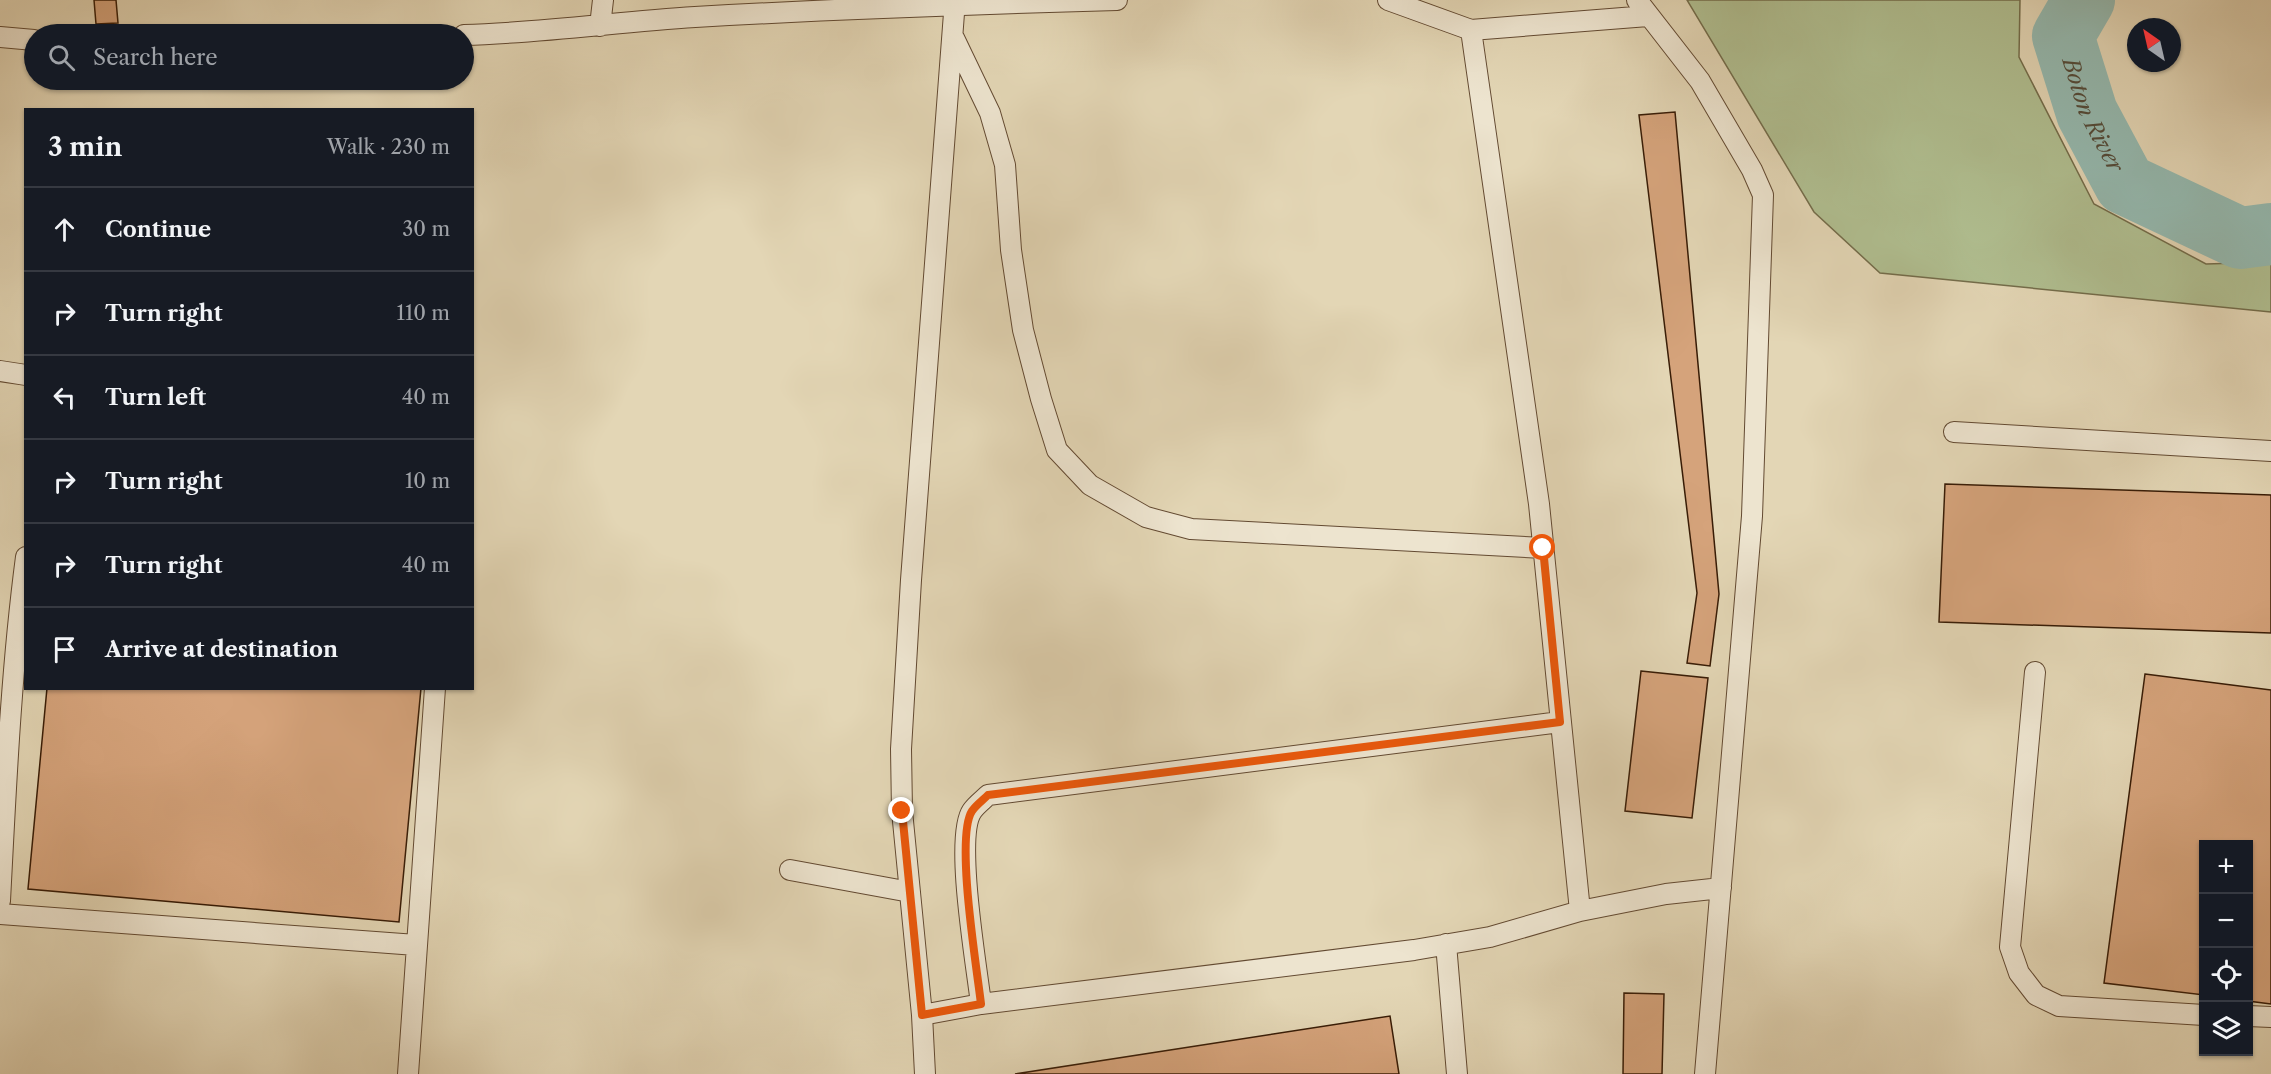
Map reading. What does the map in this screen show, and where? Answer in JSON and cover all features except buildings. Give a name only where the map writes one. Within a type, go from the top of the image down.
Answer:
[{"type":"lane","points":[[600,26],[603,0]]},
{"type":"lane","points":[[474,35],[692,18],[955,2],[1117,0]]},
{"type":"lane","points":[[1388,0],[1471,30],[1642,8],[1700,81],[1752,170],[1763,195],[1752,516],[1705,1074]]},
{"type":"lane","points":[[925,1074],[922,1015],[902,811],[901,749],[911,580],[955,2]]},
{"type":"lane","points":[[1471,30],[1543,548],[1580,911]]},
{"type":"lane","points":[[952,35],[990,113],[1005,165],[1011,250],[1023,330],[1041,399],[1058,450],[1090,485],[1146,517],[1191,529],[1543,548]]},
{"type":"lane","points":[[0,37],[24,39]]},
{"type":"lane","points":[[0,371],[24,375]]},
{"type":"lane","points":[[1954,432],[2271,451]]},
{"type":"lane","points":[[0,901],[14,627],[24,569]]},
{"type":"lane","points":[[2036,672],[2010,947],[2019,973],[2036,995],[2059,1006],[2199,1014]]},
{"type":"lane","points":[[408,1074],[435,690]]},
{"type":"lane","points":[[981,1004],[967,883],[964,834],[971,812],[988,795],[1560,722]]},
{"type":"lane","points":[[790,870],[910,892]]},
{"type":"lane","points":[[922,1015],[981,1004],[1446,944],[1490,937],[1580,911],[1666,894],[1721,888]]},
{"type":"lane","points":[[0,914],[416,945]]},
{"type":"lane","points":[[1446,944],[1457,1074]]},
{"type":"lane","points":[[2253,1016],[2271,1017]]},
{"type":"green space","points":[[1687,0],[2020,0],[2019,57],[2094,204],[2206,264],[2271,262],[2271,312],[1880,273],[1814,212]]},
{"type":"waterway","name":"Boton River","points":[[2084,0],[2063,36],[2087,113],[2125,184],[2240,238],[2271,234]]},
{"type":"route","points":[[902,811],[922,1015],[981,1004],[967,883],[964,834],[971,812],[988,795],[1560,722],[1543,548]]}]
